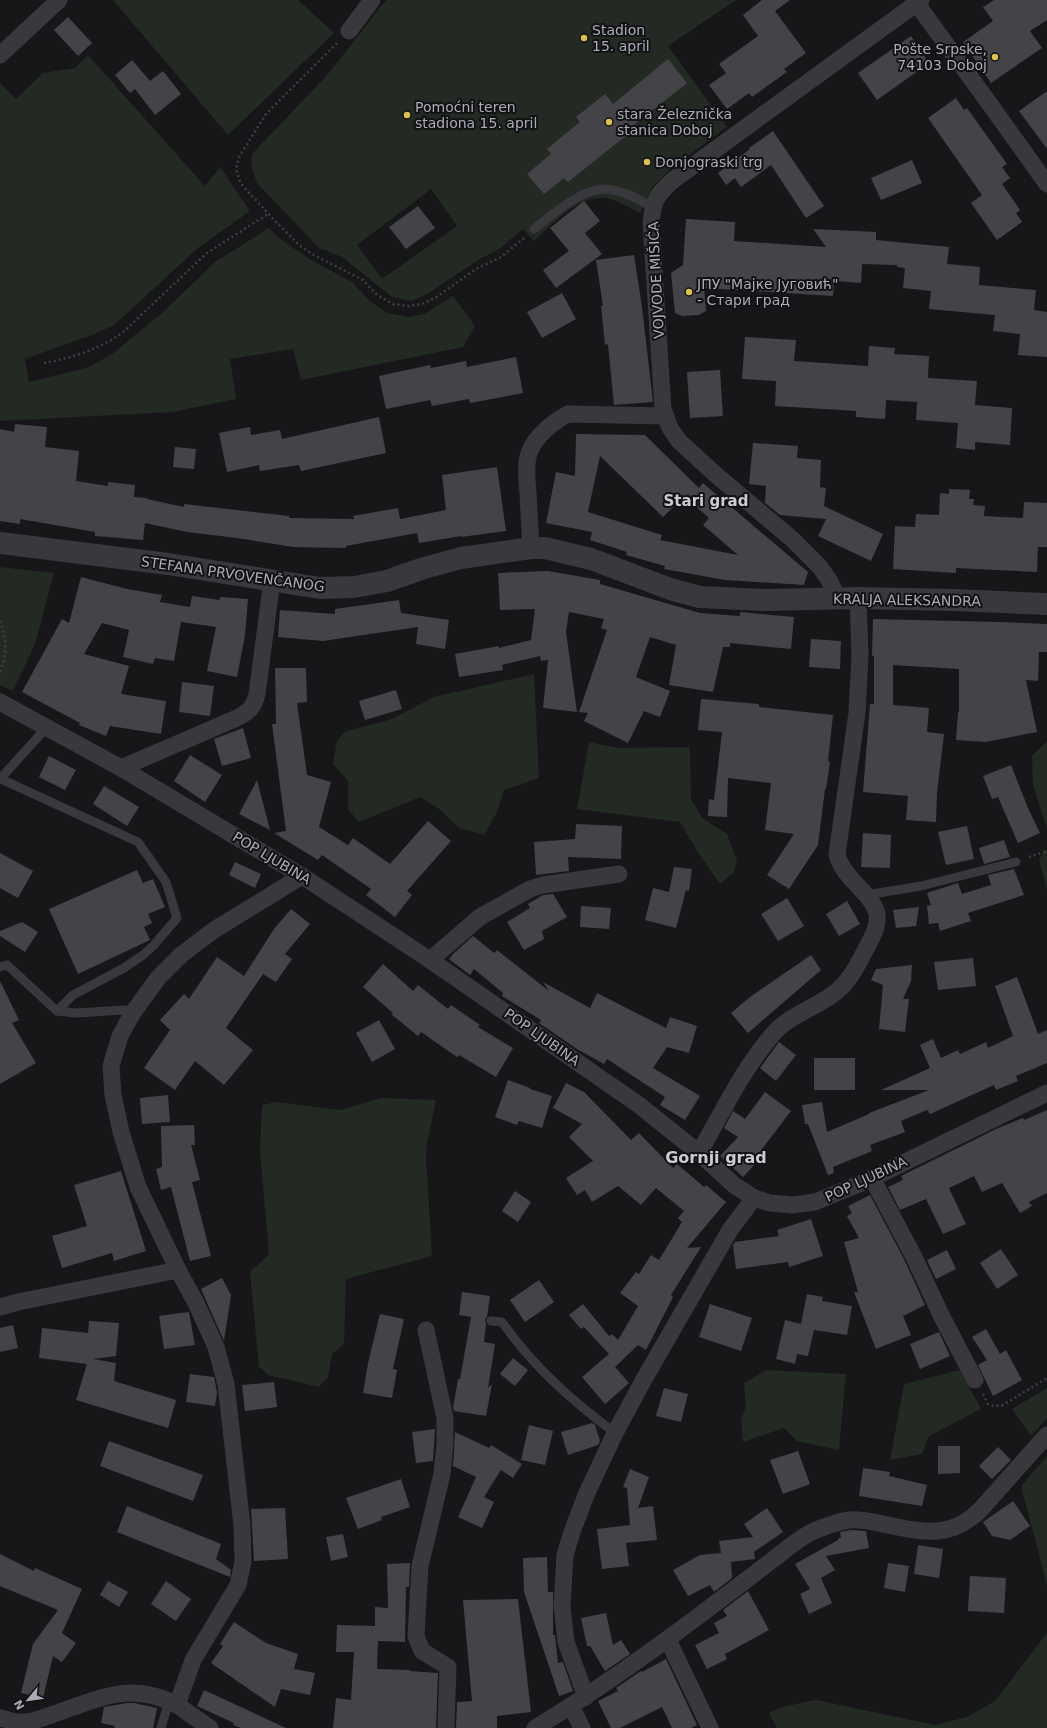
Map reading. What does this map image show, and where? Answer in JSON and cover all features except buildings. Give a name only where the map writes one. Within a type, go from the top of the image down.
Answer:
[{"type":"street","points":[[0,55],[59,0]]},
{"type":"street","points":[[348,31],[372,0]]},
{"type":"street","points":[[917,1],[1047,184]]},
{"type":"street","name":"VOJVODE MIŠIĆA","points":[[848,598],[829,580],[820,567],[792,538],[715,474],[679,441],[670,428],[663,409],[652,207],[661,191],[672,181],[917,1]]},
{"type":"street","points":[[531,548],[527,472],[529,453],[538,437],[548,427],[568,414],[666,416]]},
{"type":"street","name":"STEFANA PRVOVENČANOG","points":[[0,543],[168,564],[320,588],[354,587],[387,580],[461,558],[531,548],[545,548],[591,559],[672,590],[700,596],[766,600]]},
{"type":"street","points":[[121,768],[249,712],[254,705],[257,694],[272,580]]},
{"type":"street","points":[[699,1153],[736,1087],[774,1033],[787,1022],[836,992],[848,980],[858,965],[874,932],[877,913],[874,906],[866,895],[846,874],[839,863],[836,854],[856,713],[860,655],[848,598]]},
{"type":"street","name":"KRALJA ALEKSANDRA","points":[[766,600],[848,598],[996,601],[1047,604]]},
{"type":"street","name":"POP LJUBINA","points":[[0,702],[121,768],[302,876],[430,960],[639,1105],[699,1153],[734,1185],[754,1198],[770,1203],[792,1205],[815,1202],[872,1178],[1047,1093]]},
{"type":"street","points":[[430,960],[480,917],[530,889],[543,885],[620,874]]},
{"type":"street","points":[[173,1703],[193,1660],[238,1585],[243,1562],[242,1526],[226,1384],[216,1347],[196,1303],[178,1270],[138,1188],[121,1132],[113,1095],[111,1066],[120,1036],[132,1014],[158,978],[181,955],[214,930],[302,876]]},
{"type":"street","points":[[872,1178],[914,1255],[942,1317],[975,1380]]},
{"type":"street","points":[[586,1697],[566,1642],[562,1606],[565,1555],[572,1532],[586,1495],[615,1433],[730,1230],[754,1198]]},
{"type":"street","points":[[0,1308],[18,1302],[178,1270]]},
{"type":"street","points":[[426,1330],[445,1418],[445,1444],[442,1474],[420,1566],[416,1636],[422,1651],[448,1667],[446,1728]]},
{"type":"street","points":[[535,1728],[586,1697],[668,1640],[807,1533],[836,1522],[851,1520],[869,1521],[911,1530],[941,1531],[953,1529],[962,1525],[981,1509],[1047,1435]]},
{"type":"street","points":[[668,1640],[710,1728]]},
{"type":"street","points":[[0,1718],[19,1723],[42,1719],[106,1696],[132,1692],[173,1703],[210,1728]]},
{"type":"street","points":[[571,1706],[582,1728]]},
{"type":"lane","points":[[534,229],[559,209],[588,193],[603,189],[618,191],[635,197],[652,207]]},
{"type":"lane","points":[[47,727],[0,779],[138,842],[166,882],[177,918],[154,945],[143,955],[124,968],[73,995],[57,1011]]},
{"type":"lane","points":[[866,895],[921,886],[1016,862]]},
{"type":"lane","points":[[0,967],[7,965],[41,998],[57,1011],[76,1013],[125,1010],[132,1014]]},
{"type":"lane","points":[[491,1321],[502,1322],[539,1369],[580,1406],[615,1433]]},
{"type":"lane","points":[[161,1728],[173,1703]]},
{"type":"path","points":[[348,31],[266,114],[238,157],[236,169],[241,184],[268,214],[300,246],[314,255],[363,280],[377,295],[393,304],[409,306],[422,304],[435,298],[476,269],[501,257],[534,229]]},
{"type":"path","points":[[44,363],[65,359],[108,343],[122,333],[207,253],[268,214]]},
{"type":"path","points":[[0,621],[5,636],[6,658],[0,672]]},
{"type":"path","points":[[1016,862],[1047,851]]},
{"type":"path","points":[[975,1380],[988,1404],[994,1406],[1003,1405],[1047,1378]]},
{"type":"shaded area","points":[[113,0],[298,0],[334,33],[228,135]]},
{"type":"shaded area","points":[[386,0],[736,0],[668,46],[727,127],[673,167],[653,186],[640,213],[619,202],[606,198],[596,198],[585,201],[557,219],[534,241],[523,229],[499,249],[480,259],[427,294],[412,301],[392,297],[342,257],[319,248],[257,183],[251,165],[252,154],[328,74]],"holes":[[[431,189],[457,226],[382,279],[357,245]]]},
{"type":"shaded area","points":[[88,55],[205,186],[220,167],[250,211],[198,248],[114,325],[94,334],[25,359],[29,382],[87,368],[112,354],[162,313],[215,262],[269,228],[278,237],[309,259],[352,282],[370,301],[387,313],[409,317],[424,314],[453,296],[475,326],[463,347],[301,380],[293,349],[230,359],[236,399],[172,412],[0,421],[0,83],[16,99],[43,73],[75,68]]},
{"type":"shaded area","points":[[0,567],[54,573],[35,644],[13,691],[0,685]]},
{"type":"shaded area","points":[[534,674],[539,778],[504,790],[497,812],[484,835],[459,828],[438,808],[420,797],[359,822],[348,809],[348,781],[333,764],[337,741],[344,732],[392,719],[434,697]]},
{"type":"shaded area","points":[[1047,741],[1047,829],[1033,785],[1032,756]]},
{"type":"shaded area","points":[[589,742],[618,748],[690,747],[691,799],[702,818],[727,834],[737,861],[733,873],[720,884],[699,854],[680,822],[577,809]]},
{"type":"shaded area","points":[[1047,847],[1047,889],[1039,860]]},
{"type":"shaded area","points":[[381,1098],[436,1100],[427,1144],[426,1158],[432,1256],[346,1279],[344,1344],[332,1354],[328,1377],[319,1387],[268,1375],[259,1367],[250,1272],[269,1254],[260,1151],[262,1105],[276,1102],[340,1110]]},
{"type":"shaded area","points":[[766,1370],[846,1374],[839,1450],[797,1441],[784,1428],[743,1442],[741,1418],[746,1408],[744,1383]]},
{"type":"shaded area","points":[[960,1370],[981,1409],[929,1436],[922,1454],[890,1460],[904,1384]]},
{"type":"shaded area","points":[[1047,1388],[1047,1418],[1031,1436],[1012,1409]]},
{"type":"shaded area","points":[[1047,1456],[1047,1585],[1021,1486]]},
{"type":"shaded area","points":[[1047,1633],[1047,1728],[777,1728],[769,1713],[782,1707],[816,1700],[935,1725],[967,1717],[995,1701]]},
{"type":"place","name":"Stadion 15. april","points":[[584,38]]},
{"type":"place","name":"Pošte Srpske, 74103 Doboj","points":[[995,57]]},
{"type":"place","name":"Pomoćni teren stadiona 15. april","points":[[407,115]]},
{"type":"place","name":"stara Železnička stanica Doboj","points":[[609,122]]},
{"type":"place","name":"Donjograski trg","points":[[647,162]]},
{"type":"place","name":"ЈПУ \"Мајке Југовић\" - Стари град","points":[[689,292]]},
{"type":"district","name":"Stari grad","points":[[706,501]]},
{"type":"district","name":"Gornji grad","points":[[716,1157]]}]
